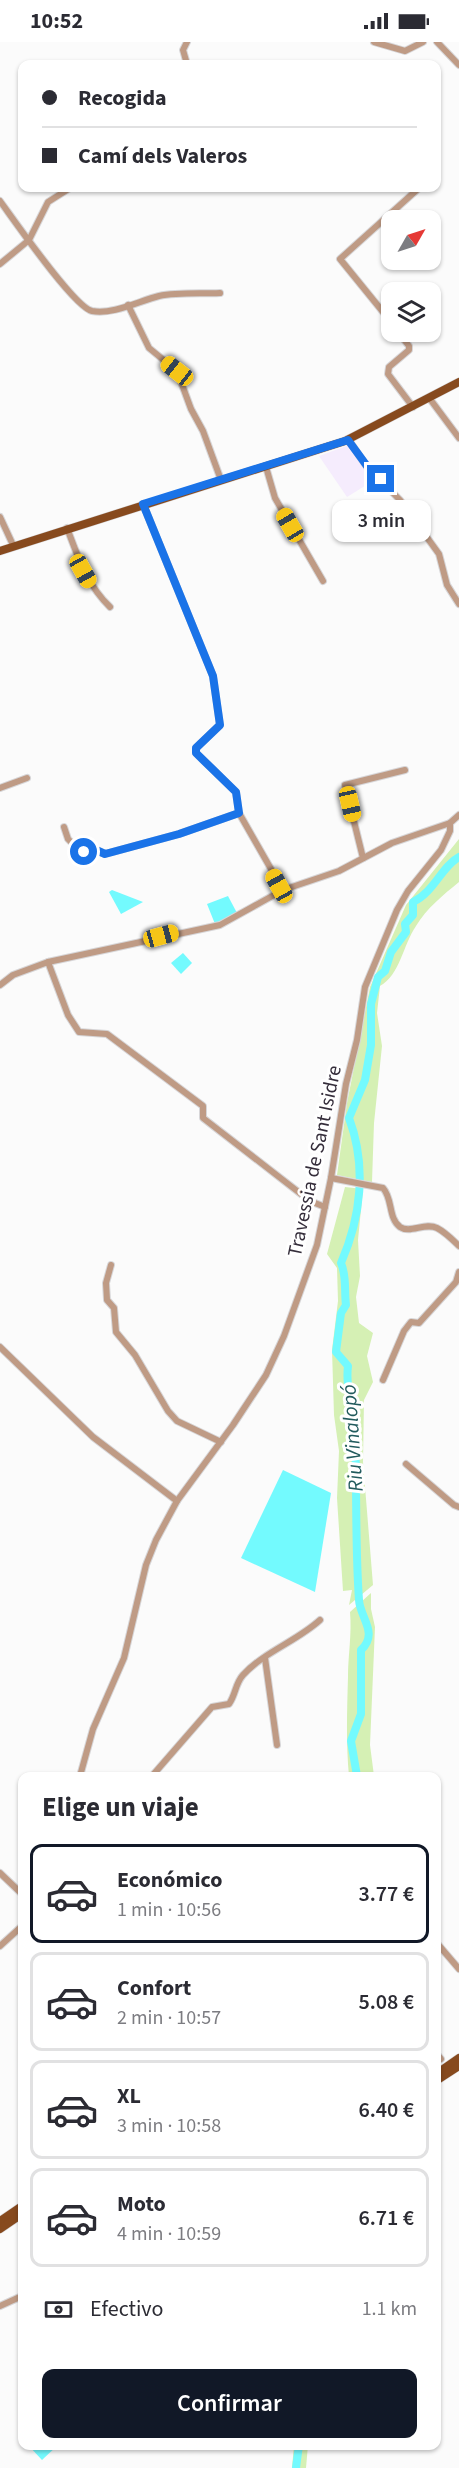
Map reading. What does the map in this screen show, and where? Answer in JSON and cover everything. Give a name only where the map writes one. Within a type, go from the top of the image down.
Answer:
[{"type":"main road","points":[[0,551],[348,440],[459,382]]},
{"type":"main road","points":[[441,2071],[459,2058]]},
{"type":"main road","points":[[441,2078],[459,2066]]},
{"type":"main road","points":[[0,2221],[18,2209]]},
{"type":"main road","points":[[0,2229],[18,2217]]},
{"type":"street","points":[[185,60],[183,50],[187,42]]},
{"type":"street","points":[[374,42],[405,51],[423,42]]},
{"type":"street","points":[[437,42],[459,64]]},
{"type":"street","points":[[0,264],[29,240],[48,202],[64,192]]},
{"type":"street","points":[[381,309],[340,259],[415,192]]},
{"type":"street","points":[[0,201],[60,281],[87,309],[94,311],[161,296],[220,293]]},
{"type":"street","points":[[128,305],[149,348],[177,371],[191,409],[204,431],[221,480]]},
{"type":"street","points":[[406,342],[409,350],[389,367],[388,374],[413,407]]},
{"type":"street","points":[[430,399],[459,438]]},
{"type":"street","points":[[348,440],[367,466],[400,500],[439,554],[447,585],[459,604]]},
{"type":"street","points":[[266,466],[275,498],[323,581]]},
{"type":"street","points":[[143,504],[213,676],[220,725],[196,748],[196,753],[236,792],[239,813],[283,890]]},
{"type":"street","points":[[0,517],[13,545]]},
{"type":"street","points":[[67,528],[83,571],[97,595],[110,607]]},
{"type":"street","points":[[363,858],[345,785],[405,770]]},
{"type":"street","points":[[0,788],[27,778]]},
{"type":"street","points":[[64,827],[68,839],[80,851],[94,849],[105,854],[179,834],[239,813]]},
{"type":"street","name":"Travessia de Sant Isidre","points":[[81,1772],[93,1729],[124,1658],[146,1565],[177,1501],[221,1442],[266,1375],[284,1336],[317,1245],[364,987],[397,910],[408,891],[441,850],[450,831],[450,823],[459,815]]},
{"type":"street","points":[[0,985],[13,975],[48,962],[220,925],[283,890],[339,871],[392,843],[450,823]]},
{"type":"street","points":[[48,962],[68,1015],[79,1032],[107,1034],[203,1106],[203,1118],[310,1201],[325,1207]]},
{"type":"street","points":[[331,1178],[386,1191],[398,1226],[405,1229],[436,1227],[459,1246]]},
{"type":"street","points":[[111,1265],[106,1283],[107,1300],[114,1308],[116,1332],[135,1355],[173,1417],[221,1442]]},
{"type":"street","points":[[383,1380],[404,1331],[411,1322],[419,1323],[456,1282],[459,1272]]},
{"type":"street","points":[[0,1347],[93,1437],[177,1501]]},
{"type":"street","points":[[406,1464],[459,1507]]},
{"type":"street","points":[[155,1772],[212,1707],[229,1704],[235,1695],[235,1684],[245,1673],[320,1620]]},
{"type":"street","points":[[265,1658],[277,1744]]},
{"type":"street","points":[[0,1873],[18,1890]]},
{"type":"street","points":[[0,1946],[18,1930]]},
{"type":"street","points":[[441,1948],[459,1969]]},
{"type":"street","points":[[0,2306],[18,2298]]},
{"type":"shaded area","points":[[349,445],[376,479],[347,497],[319,456]]},
{"type":"green space","points":[[459,839],[459,882],[420,919],[397,967],[387,981],[380,986],[377,1013],[382,1046],[374,1123],[372,1182],[337,1175],[347,1103],[370,987],[406,905]]},
{"type":"green space","points":[[345,1187],[363,1189],[358,1240],[360,1276],[356,1297],[359,1323],[373,1333],[367,1356],[373,1382],[364,1400],[363,1462],[373,1585],[349,1605],[352,1590],[343,1591],[337,1498],[339,1451],[334,1415],[332,1350],[338,1301],[337,1268],[327,1254]]},
{"type":"green space","points":[[371,1593],[371,1609],[375,1627],[370,1745],[373,1772],[349,1772],[347,1727],[350,1612]]},
{"type":"green space","points":[[294,2450],[308,2450],[306,2468],[292,2468]]},
{"type":"water","points":[[112,890],[143,902],[121,914],[109,892]]},
{"type":"water","points":[[228,896],[237,913],[215,924],[207,904]]},
{"type":"water","points":[[183,953],[192,963],[181,974],[171,963]]},
{"type":"water","points":[[283,1470],[331,1493],[315,1592],[241,1558]]},
{"type":"water","points":[[33,2450],[53,2450],[42,2460]]},
{"type":"waterway","name":"Riu Vinalopó","points":[[356,1772],[351,1741],[361,1714],[361,1650],[366,1644],[369,1631],[359,1600],[355,1425],[347,1375],[348,1366],[336,1352],[341,1313],[346,1305],[345,1278],[341,1263],[353,1228],[359,1191],[358,1154],[349,1118],[365,1080],[371,1045],[371,1004],[378,977],[385,971],[391,952],[406,932],[405,924],[413,915],[413,902],[427,892],[448,866],[459,857]]},
{"type":"waterway","name":"Riu Vinalopó","points":[[296,2468],[298,2450]]},
{"type":"route","points":[[84,852],[94,849],[105,854],[179,834],[239,813],[234,789],[196,753],[196,748],[220,725],[213,676],[150,516],[143,504],[348,440],[367,466],[381,479]]}]
